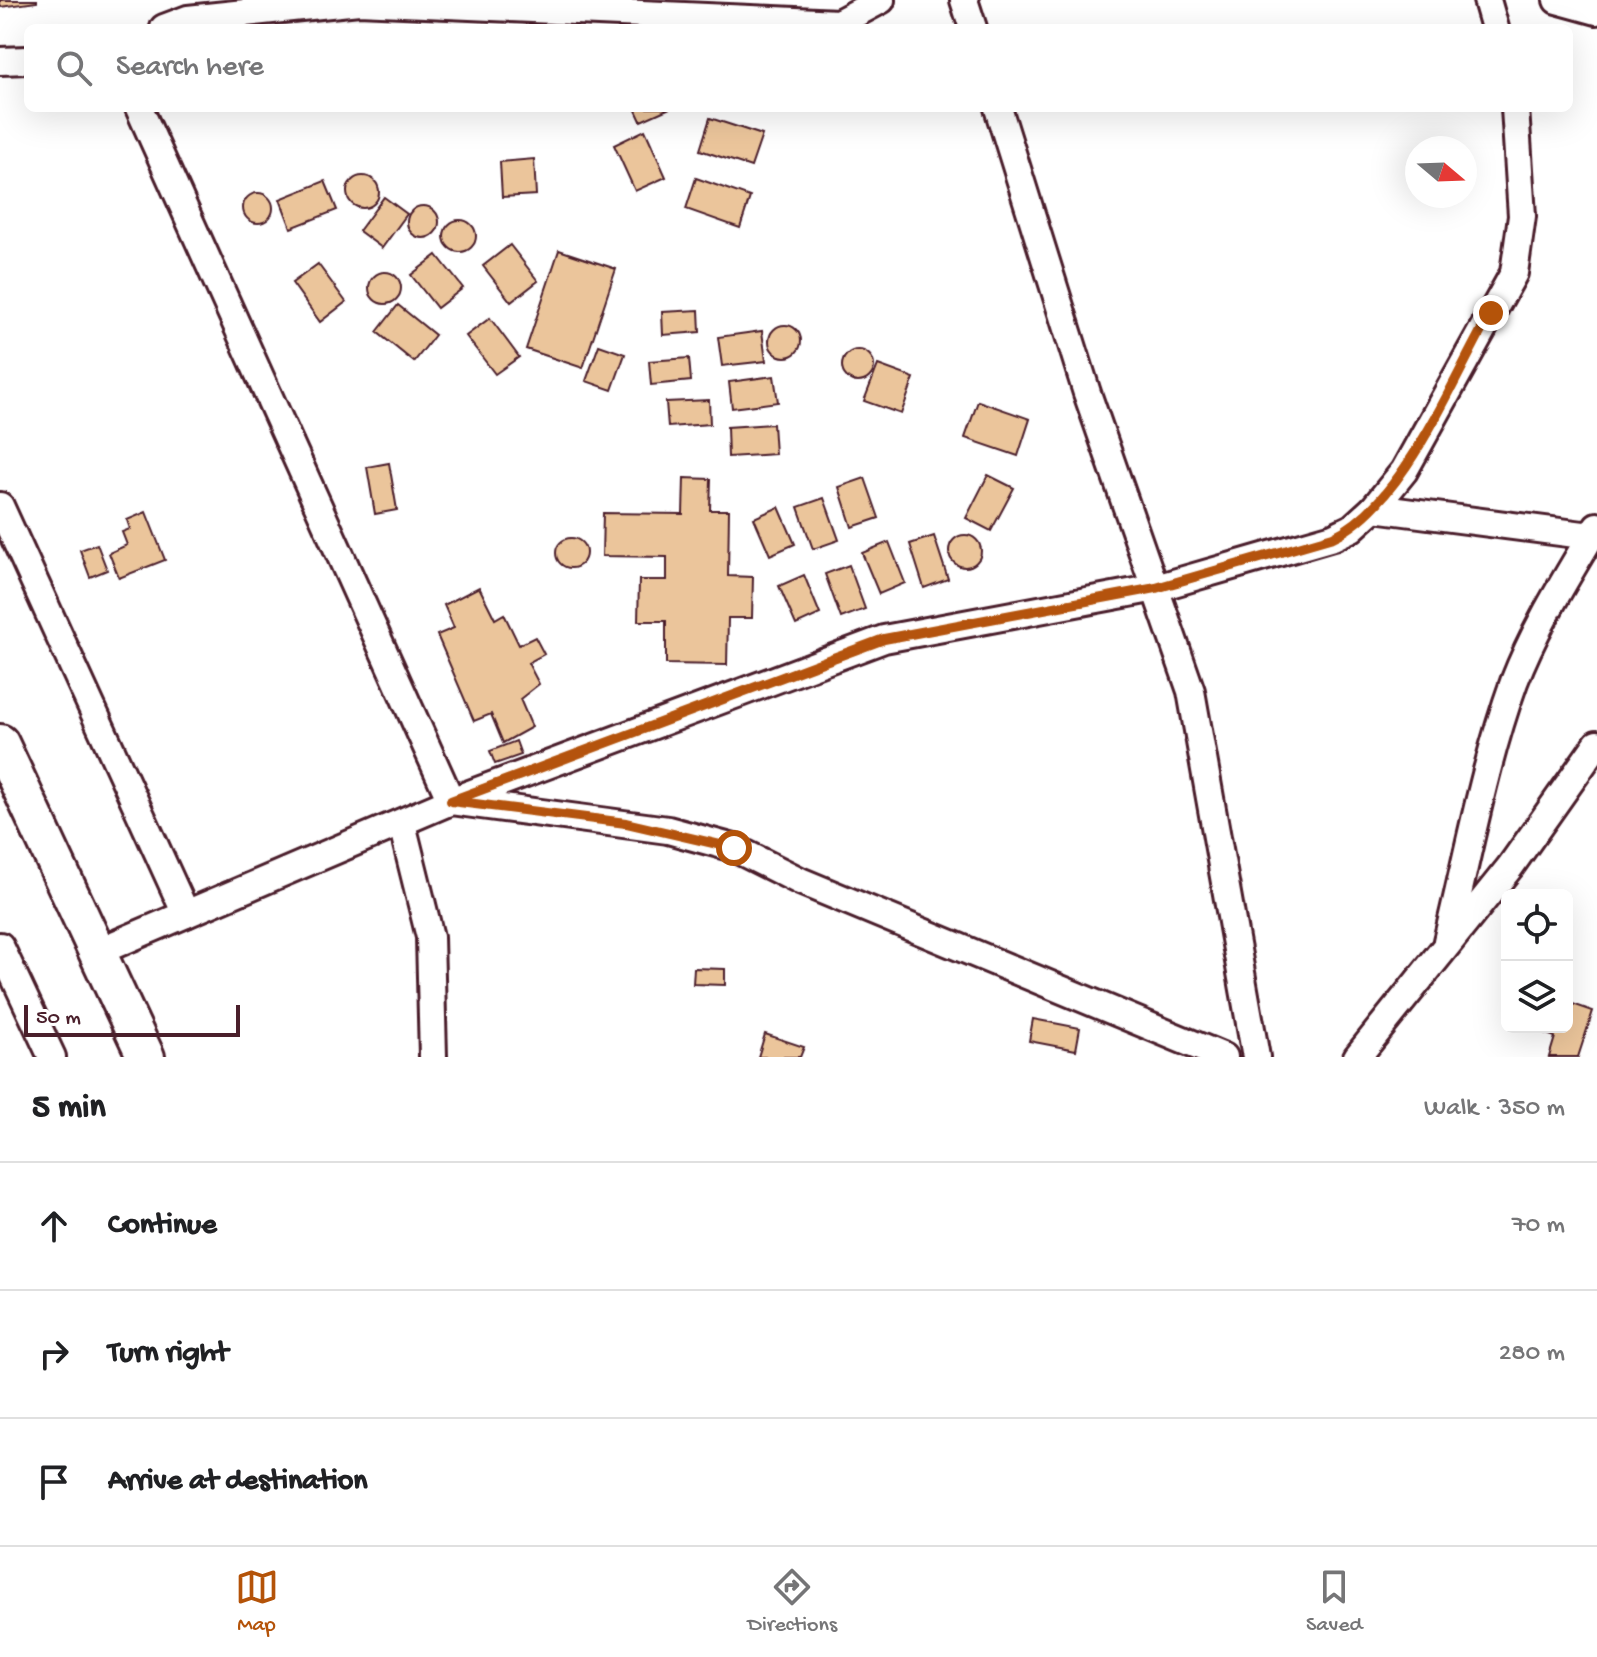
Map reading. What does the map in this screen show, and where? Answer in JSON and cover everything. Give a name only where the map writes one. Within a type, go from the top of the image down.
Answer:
[{"type":"main road","points":[[0,743],[146,1057]]},
{"type":"street","points":[[180,16],[359,1],[839,12],[881,0]]},
{"type":"street","points":[[964,0],[972,24]]},
{"type":"street","points":[[1487,0],[1494,24]]},
{"type":"street","points":[[1557,0],[1597,11]]},
{"type":"street","points":[[0,61],[24,60]]},
{"type":"street","points":[[141,112],[451,801]]},
{"type":"street","points":[[999,112],[1087,393],[1191,691],[1256,1057]]},
{"type":"street","points":[[97,952],[451,801],[884,639],[1156,588],[1333,537],[1352,528],[1374,508],[1404,471],[1514,273],[1522,216],[1515,112]]},
{"type":"street","points":[[0,506],[186,914]]},
{"type":"street","points":[[1374,508],[1594,531],[1552,601],[1516,679],[1499,725],[1447,941]]},
{"type":"street","points":[[1357,1057],[1403,1003],[1447,941],[1510,867],[1597,744]]},
{"type":"street","points":[[451,801],[654,827],[734,848],[800,881],[1224,1057]]},
{"type":"street","points":[[402,824],[430,937],[433,1057]]},
{"type":"street","points":[[3,966],[52,1057]]},
{"type":"building","points":[[0,0],[37,0],[37,2],[0,7]]},
{"type":"building","points":[[637,112],[661,112],[641,121]]},
{"type":"building","points":[[710,118],[762,135],[751,167],[700,150]]},
{"type":"building","points":[[645,130],[666,177],[635,191],[614,145]]},
{"type":"building","points":[[534,159],[536,195],[502,197],[500,162]]},
{"type":"building","points":[[363,176],[374,181],[379,192],[374,203],[363,208],[352,203],[347,192],[352,181]]},
{"type":"building","points":[[696,178],[750,197],[740,228],[686,209]]},
{"type":"building","points":[[325,181],[337,210],[291,228],[280,199]]},
{"type":"building","points":[[258,193],[269,197],[273,208],[269,219],[258,223],[247,219],[243,208],[247,197]]},
{"type":"building","points":[[384,197],[407,214],[382,248],[359,231]]},
{"type":"building","points":[[423,206],[434,211],[439,222],[434,233],[423,238],[412,233],[407,222],[412,211]]},
{"type":"building","points":[[460,220],[471,225],[476,236],[471,247],[460,252],[449,247],[444,236],[449,225]]},
{"type":"building","points":[[510,245],[538,281],[511,302],[483,266]]},
{"type":"building","points":[[559,250],[616,269],[583,368],[526,349]]},
{"type":"building","points":[[437,255],[463,288],[437,308],[411,275]]},
{"type":"building","points":[[318,264],[346,302],[320,322],[292,283]]},
{"type":"building","points":[[385,272],[396,277],[401,288],[396,299],[385,304],[374,299],[369,288],[374,277]]},
{"type":"building","points":[[398,305],[435,335],[414,362],[377,332]]},
{"type":"building","points":[[699,310],[700,332],[663,335],[662,312]]},
{"type":"building","points":[[490,318],[519,357],[495,374],[466,336]]},
{"type":"building","points":[[785,325],[796,330],[801,341],[796,352],[785,357],[774,352],[769,341],[774,330]]},
{"type":"building","points":[[762,331],[766,361],[722,366],[718,337]]},
{"type":"building","points":[[599,345],[625,354],[612,390],[586,381]]},
{"type":"building","points":[[858,350],[869,355],[874,366],[869,377],[858,382],[847,377],[842,366],[847,355]]},
{"type":"building","points":[[689,358],[691,381],[651,385],[649,361]]},
{"type":"building","points":[[878,365],[914,378],[901,414],[864,401]]},
{"type":"building","points":[[774,376],[778,402],[732,408],[729,382]]},
{"type":"building","points":[[709,400],[710,424],[668,427],[666,402]]},
{"type":"building","points":[[978,401],[1030,419],[1018,456],[965,438]]},
{"type":"building","points":[[773,424],[775,454],[728,457],[727,427]]},
{"type":"building","points":[[389,463],[397,510],[375,514],[367,467]]},
{"type":"building","points":[[988,475],[1014,488],[991,531],[966,518]]},
{"type":"building","points":[[684,478],[711,479],[710,510],[729,510],[728,576],[753,577],[752,618],[728,618],[727,665],[666,664],[666,621],[638,621],[639,580],[667,580],[667,557],[602,556],[603,513],[683,514]]},
{"type":"building","points":[[865,478],[879,518],[852,527],[839,487]]},
{"type":"building","points":[[824,498],[839,540],[813,549],[798,507]]},
{"type":"building","points":[[779,507],[795,544],[770,555],[754,518]]},
{"type":"building","points":[[146,512],[165,560],[119,578],[109,553],[127,545],[122,532],[130,529],[127,520]]},
{"type":"building","points":[[965,535],[976,540],[981,551],[976,562],[965,567],[954,562],[949,551],[954,540]]},
{"type":"building","points":[[934,536],[948,579],[924,588],[910,544]]},
{"type":"building","points":[[571,538],[582,542],[586,553],[582,564],[571,568],[560,564],[556,553],[560,542]]},
{"type":"building","points":[[889,542],[905,583],[879,594],[862,553]]},
{"type":"building","points":[[97,544],[107,570],[90,577],[80,550]]},
{"type":"building","points":[[849,565],[865,609],[841,618],[825,574]]},
{"type":"building","points":[[804,575],[820,614],[796,625],[779,586]]},
{"type":"building","points":[[479,587],[495,619],[504,614],[519,645],[535,637],[544,654],[528,663],[539,684],[520,699],[532,727],[503,743],[491,714],[474,721],[437,635],[454,628],[444,605]]},
{"type":"building","points":[[516,741],[521,755],[495,764],[490,751]]},
{"type":"building","points":[[694,968],[725,969],[725,985],[693,984]]},
{"type":"building","points":[[1573,1004],[1593,1011],[1578,1057],[1549,1057],[1555,1037],[1544,1033],[1573,1033]]},
{"type":"building","points":[[1033,1019],[1080,1028],[1076,1050],[1029,1041]]},
{"type":"building","points":[[765,1034],[804,1047],[800,1057],[758,1057]]},
{"type":"route","points":[[734,848],[668,830],[626,823],[451,801],[884,639],[1156,588],[1333,537],[1352,528],[1374,508],[1404,471],[1491,313]]}]
